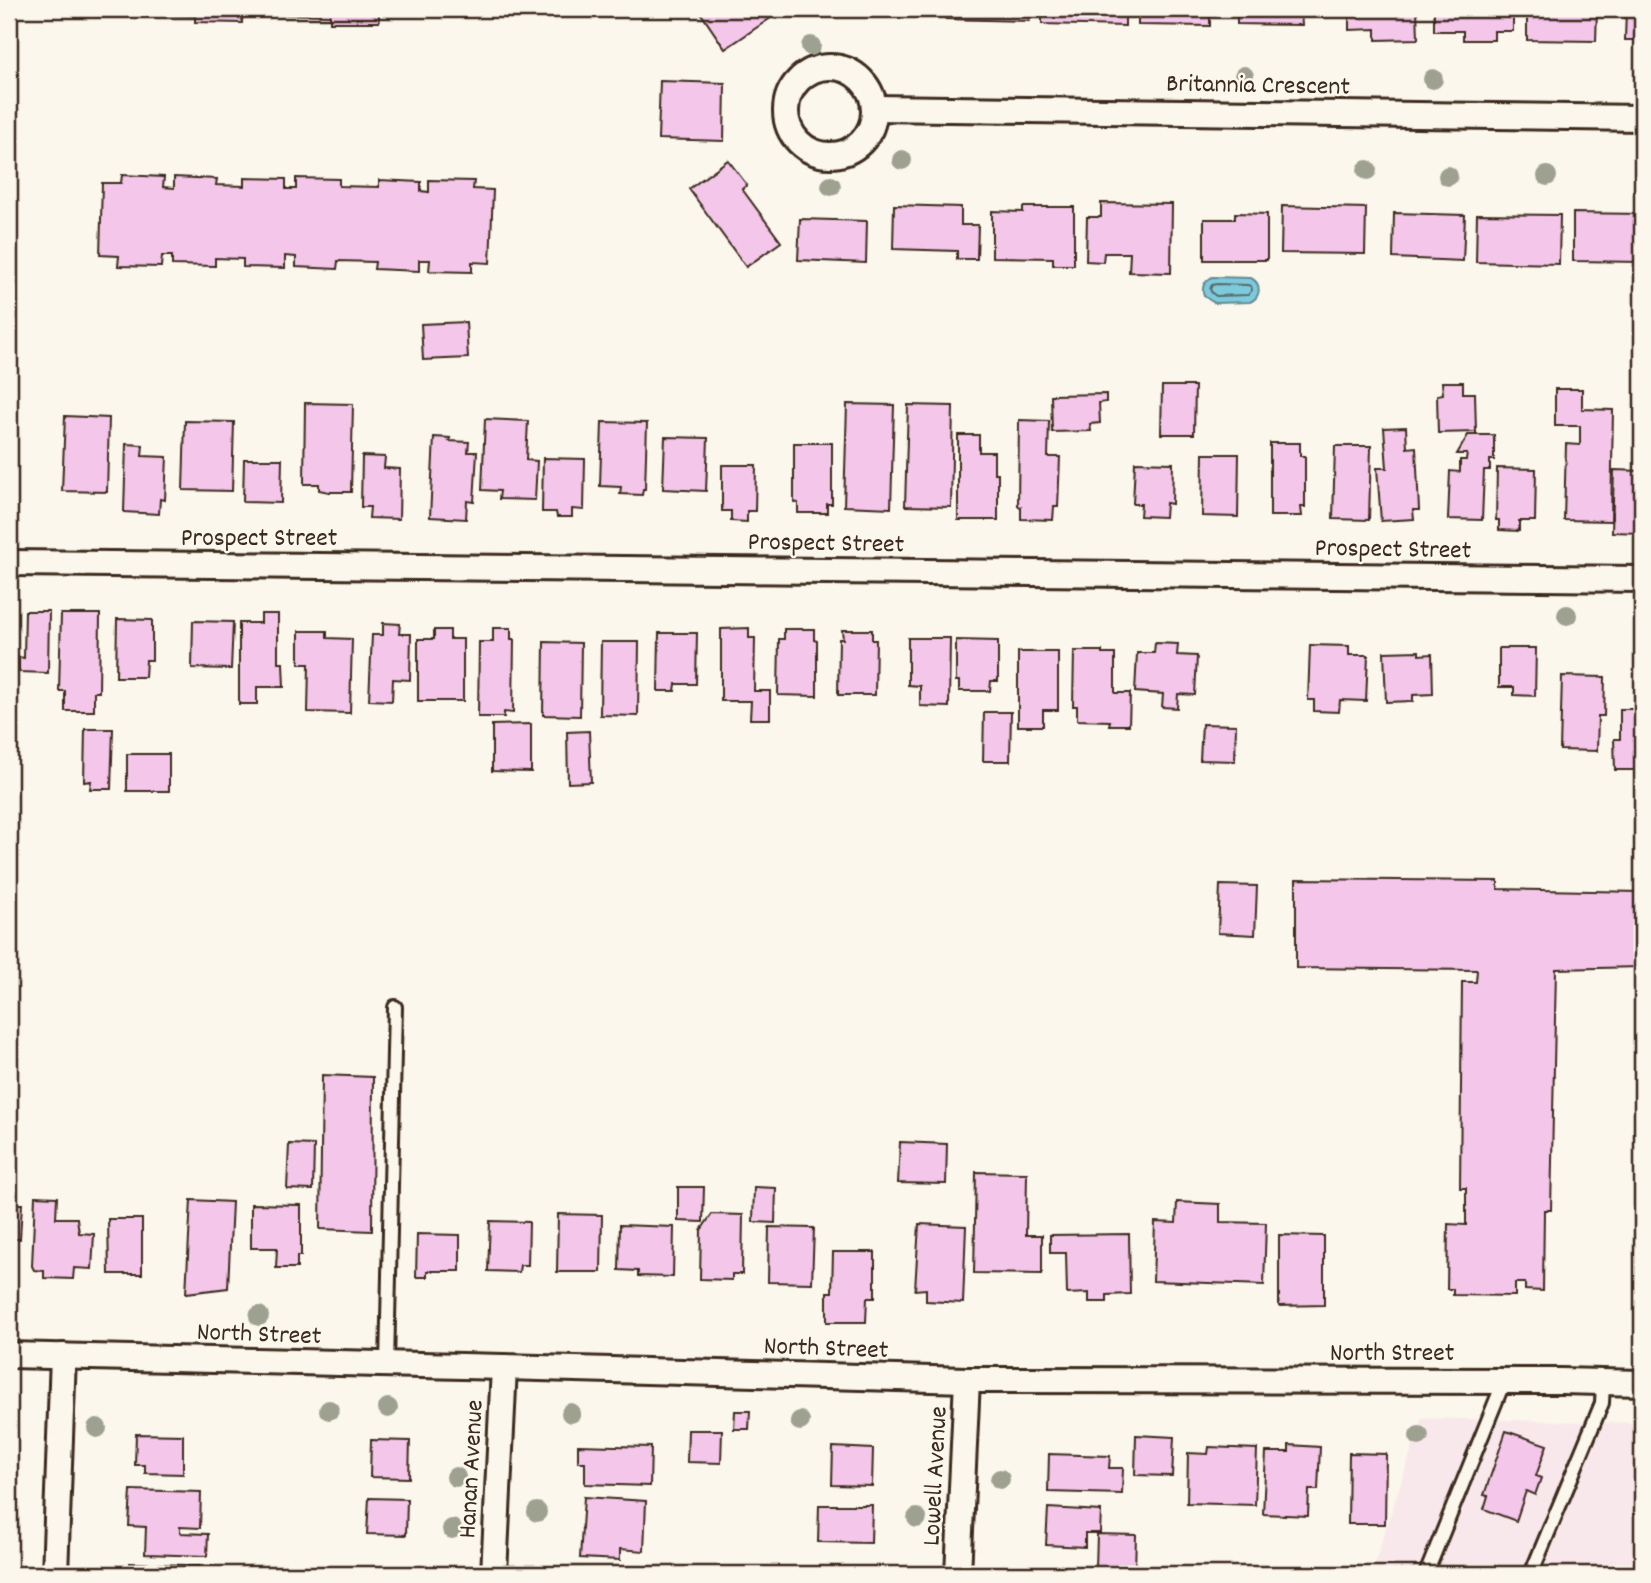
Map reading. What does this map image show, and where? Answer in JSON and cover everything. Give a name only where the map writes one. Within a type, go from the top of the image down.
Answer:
[{"type":"street","name":"Britannia Crescent","points":[[874,108],[1642,118]]},
{"type":"street","name":"Prospect Street","points":[[9,563],[1642,579]]},
{"type":"street","name":"North Street","points":[[9,1356],[967,1380],[1642,1383]]},
{"type":"street","points":[[55,1574],[62,1356]]},
{"type":"street","name":"Hanan Avenue","points":[[494,1574],[504,1367]]},
{"type":"street","name":"Lowell Avenue","points":[[958,1574],[967,1380]]},
{"type":"lane","points":[[387,1365],[394,1007]]},
{"type":"lane","points":[[1426,1574],[1504,1381]]},
{"type":"lane","points":[[1531,1574],[1601,1403],[1603,1383]]},
{"type":"shaded area","points":[[1422,1418],[1642,1423],[1642,1574],[1371,1574]]},
{"type":"water","points":[[1212,277],[1251,278],[1257,284],[1258,294],[1250,302],[1215,303],[1203,293],[1204,285]]},
{"type":"building","points":[[146,9],[243,9],[242,23],[195,22],[195,16],[146,15]]},
{"type":"building","points":[[261,9],[379,9],[379,22],[330,22],[330,15],[261,14]]},
{"type":"building","points":[[698,9],[784,9],[725,49]]},
{"type":"building","points":[[946,9],[1029,9],[1029,21],[946,19]]},
{"type":"building","points":[[1042,9],[1125,9],[1125,26],[1042,24]]},
{"type":"building","points":[[1138,9],[1210,9],[1210,26],[1138,25]]},
{"type":"building","points":[[1237,9],[1319,9],[1319,14],[1301,14],[1302,25],[1237,24]]},
{"type":"building","points":[[1349,9],[1417,9],[1418,39],[1376,40],[1376,29],[1349,30]]},
{"type":"building","points":[[1434,9],[1513,9],[1513,31],[1494,31],[1494,40],[1463,40],[1463,31],[1434,31]]},
{"type":"building","points":[[1527,9],[1597,9],[1596,41],[1527,40]]},
{"type":"building","points":[[1626,9],[1642,9],[1642,40],[1625,40]]},
{"type":"building","points":[[660,81],[725,83],[724,141],[658,139]]},
{"type":"building","points":[[728,160],[747,185],[742,189],[781,242],[746,267],[689,189]]},
{"type":"building","points":[[122,175],[164,177],[163,187],[174,188],[174,177],[217,179],[216,185],[244,186],[244,178],[286,179],[286,189],[296,189],[296,178],[339,179],[339,186],[379,187],[379,180],[421,182],[421,191],[429,192],[429,180],[474,181],[473,189],[493,190],[490,263],[472,262],[472,272],[429,271],[430,260],[419,260],[419,271],[374,269],[375,262],[338,261],[337,269],[296,267],[296,257],[285,256],[285,268],[243,267],[243,259],[215,258],[215,266],[172,265],[172,256],[162,256],[161,267],[118,266],[119,256],[100,255],[102,183],[121,183]]},
{"type":"building","points":[[1101,203],[1172,204],[1171,273],[1129,272],[1130,253],[1104,253],[1103,262],[1086,261],[1087,217],[1101,217]]},
{"type":"building","points":[[894,205],[961,207],[961,225],[978,225],[977,259],[957,259],[957,251],[893,249]]},
{"type":"building","points":[[1282,206],[1366,208],[1365,254],[1281,253]]},
{"type":"building","points":[[1023,207],[1074,207],[1074,265],[1053,265],[1053,258],[992,257],[992,211],[1023,212]]},
{"type":"building","points":[[1235,213],[1267,214],[1267,260],[1204,260],[1204,219],[1235,219]]},
{"type":"building","points":[[1394,213],[1465,215],[1463,261],[1393,258]]},
{"type":"building","points":[[1573,213],[1642,214],[1642,262],[1573,261]]},
{"type":"building","points":[[1477,214],[1560,215],[1559,264],[1476,262]]},
{"type":"building","points":[[800,219],[867,221],[866,263],[798,260]]},
{"type":"building","points":[[466,322],[468,358],[423,360],[421,324]]},
{"type":"building","points":[[1442,382],[1463,382],[1463,393],[1475,393],[1476,432],[1438,433],[1437,395],[1443,394]]},
{"type":"building","points":[[1162,386],[1195,386],[1194,434],[1161,434]]},
{"type":"building","points":[[1555,389],[1582,389],[1582,409],[1613,410],[1611,521],[1564,520],[1566,444],[1580,445],[1580,426],[1555,426]]},
{"type":"building","points":[[1106,394],[1106,402],[1099,403],[1100,423],[1090,424],[1091,431],[1052,432],[1051,395]]},
{"type":"building","points":[[305,403],[353,404],[351,492],[329,492],[319,490],[319,484],[304,484]]},
{"type":"building","points":[[847,404],[894,405],[891,508],[844,506]]},
{"type":"building","points":[[908,405],[953,406],[951,507],[905,506]]},
{"type":"building","points":[[65,416],[109,418],[107,492],[62,491]]},
{"type":"building","points":[[485,419],[528,421],[526,460],[537,461],[535,500],[499,499],[500,491],[482,490]]},
{"type":"building","points":[[1019,420],[1049,421],[1048,457],[1060,457],[1058,507],[1054,507],[1053,520],[1021,519],[1021,507],[1018,506]]},
{"type":"building","points":[[185,421],[234,422],[232,491],[183,490]]},
{"type":"building","points":[[602,422],[647,423],[645,489],[642,495],[620,494],[621,487],[600,486]]},
{"type":"building","points":[[1406,427],[1407,448],[1416,447],[1419,510],[1413,510],[1414,519],[1381,521],[1377,468],[1387,468],[1384,428]]},
{"type":"building","points":[[958,435],[979,435],[979,452],[994,452],[994,473],[998,473],[998,520],[958,520]]},
{"type":"building","points":[[1468,435],[1494,435],[1494,460],[1490,460],[1490,470],[1484,470],[1482,520],[1448,519],[1450,471],[1460,472],[1460,460],[1466,460],[1467,454],[1457,454]]},
{"type":"building","points":[[434,437],[469,442],[468,452],[477,452],[474,502],[467,501],[466,519],[430,517]]},
{"type":"building","points":[[665,437],[708,438],[706,491],[663,489]]},
{"type":"building","points":[[794,443],[832,443],[832,504],[827,504],[827,513],[798,513],[798,503],[794,502]]},
{"type":"building","points":[[1270,443],[1300,443],[1300,456],[1305,456],[1305,507],[1301,507],[1302,516],[1270,516]]},
{"type":"building","points":[[126,444],[143,445],[142,456],[167,457],[165,500],[160,499],[159,514],[124,512]]},
{"type":"building","points":[[1335,446],[1371,446],[1369,520],[1333,519]]},
{"type":"building","points":[[1203,454],[1239,454],[1238,517],[1202,516]]},
{"type":"building","points":[[362,456],[385,457],[384,468],[400,469],[399,519],[369,518],[370,507],[361,507]]},
{"type":"building","points":[[543,458],[585,459],[584,510],[572,509],[572,517],[557,517],[556,512],[542,512]]},
{"type":"building","points":[[244,459],[282,459],[281,503],[243,502]]},
{"type":"building","points":[[1135,462],[1173,463],[1172,504],[1166,503],[1165,517],[1140,516],[1141,504],[1133,504]]},
{"type":"building","points":[[722,465],[756,465],[755,511],[747,511],[747,522],[731,521],[731,511],[722,511]]},
{"type":"building","points":[[1497,468],[1536,469],[1535,521],[1519,521],[1519,531],[1499,530],[1499,520],[1496,520]]},
{"type":"building","points":[[1614,470],[1642,471],[1642,533],[1612,532]]},
{"type":"building","points":[[25,611],[49,611],[48,673],[19,672],[19,657],[24,658]]},
{"type":"building","points":[[61,614],[100,614],[99,692],[94,692],[94,711],[65,711],[65,691],[59,691]]},
{"type":"building","points":[[261,614],[278,614],[278,663],[283,663],[284,687],[257,687],[257,704],[239,704],[239,623],[261,623]]},
{"type":"building","points":[[117,619],[152,620],[152,660],[146,660],[145,677],[116,677]]},
{"type":"building","points":[[193,621],[233,622],[231,669],[192,668]]},
{"type":"building","points":[[383,623],[400,624],[399,634],[411,634],[410,680],[393,679],[392,701],[369,700],[372,635],[383,635]]},
{"type":"building","points":[[493,628],[511,628],[511,639],[514,639],[513,713],[504,712],[504,717],[478,717],[479,642],[493,642]]},
{"type":"building","points":[[749,628],[749,638],[755,638],[754,691],[770,691],[770,719],[750,719],[751,701],[721,701],[721,629]]},
{"type":"building","points":[[784,629],[814,629],[814,640],[817,641],[817,696],[778,695],[779,639],[784,639]]},
{"type":"building","points":[[434,630],[450,630],[450,639],[463,639],[463,701],[418,701],[418,639],[434,639]]},
{"type":"building","points":[[842,630],[872,630],[872,640],[876,640],[875,695],[838,695],[839,639],[843,639]]},
{"type":"building","points":[[299,631],[327,631],[327,638],[352,639],[350,713],[308,712],[309,664],[299,664]]},
{"type":"building","points":[[659,633],[697,633],[696,684],[676,684],[675,691],[658,691]]},
{"type":"building","points":[[908,638],[950,638],[949,707],[920,706],[920,686],[908,685]]},
{"type":"building","points":[[956,640],[998,641],[998,681],[991,681],[990,691],[959,691],[959,681],[956,681]]},
{"type":"building","points":[[544,642],[581,643],[580,716],[543,715]]},
{"type":"building","points":[[601,642],[639,642],[638,716],[600,715]]},
{"type":"building","points":[[1155,643],[1178,644],[1177,655],[1197,656],[1195,695],[1178,694],[1177,708],[1162,707],[1163,694],[1135,692],[1137,653],[1154,653]]},
{"type":"building","points":[[1310,645],[1349,646],[1349,655],[1368,655],[1366,701],[1340,700],[1339,712],[1314,711],[1314,700],[1308,700]]},
{"type":"building","points":[[1499,648],[1536,648],[1535,696],[1514,695],[1514,687],[1499,687]]},
{"type":"building","points":[[1074,651],[1115,654],[1115,693],[1130,693],[1129,725],[1109,725],[1110,721],[1077,720],[1077,706],[1073,706]]},
{"type":"building","points":[[1419,651],[1419,655],[1432,654],[1433,694],[1413,695],[1413,701],[1386,702],[1384,652]]},
{"type":"building","points":[[1018,652],[1058,652],[1058,710],[1043,710],[1043,726],[1018,726]]},
{"type":"building","points":[[1562,676],[1605,677],[1604,716],[1598,716],[1597,751],[1560,750]]},
{"type":"building","points":[[1620,709],[1642,709],[1642,770],[1615,770],[1614,739],[1620,739]]},
{"type":"building","points":[[984,712],[1011,712],[1010,761],[983,761]]},
{"type":"building","points":[[531,724],[531,772],[492,771],[492,725]]},
{"type":"building","points":[[1202,724],[1236,725],[1235,761],[1200,760]]},
{"type":"building","points":[[85,729],[113,729],[111,789],[90,789],[91,781],[84,782]]},
{"type":"building","points":[[589,731],[591,782],[568,783],[567,732]]},
{"type":"building","points":[[127,754],[169,754],[169,791],[127,791]]},
{"type":"building","points":[[1296,879],[1498,881],[1498,889],[1640,892],[1639,967],[1556,969],[1551,1210],[1544,1210],[1543,1291],[1525,1290],[1525,1283],[1515,1283],[1515,1296],[1453,1295],[1453,1289],[1447,1289],[1448,1224],[1466,1225],[1466,1188],[1460,1188],[1462,982],[1476,982],[1477,970],[1296,968]]},
{"type":"building","points":[[1220,885],[1257,886],[1255,935],[1218,933]]},
{"type":"building","points":[[322,1075],[373,1077],[372,1231],[320,1229]]},
{"type":"building","points":[[900,1142],[947,1144],[946,1184],[898,1183]]},
{"type":"building","points":[[289,1144],[314,1145],[313,1190],[287,1189]]},
{"type":"building","points":[[976,1172],[1027,1173],[1026,1235],[1042,1235],[1042,1274],[974,1273]]},
{"type":"building","points":[[678,1187],[704,1187],[703,1222],[678,1221]]},
{"type":"building","points":[[754,1187],[776,1188],[775,1223],[753,1222]]},
{"type":"building","points":[[35,1196],[57,1197],[56,1218],[77,1218],[79,1233],[94,1234],[92,1269],[74,1268],[73,1279],[44,1278],[44,1271],[34,1270]]},
{"type":"building","points":[[191,1200],[232,1202],[228,1288],[186,1293]]},
{"type":"building","points":[[1177,1202],[1220,1204],[1220,1222],[1266,1223],[1264,1285],[1153,1281],[1155,1222],[1176,1223]]},
{"type":"building","points":[[9,1204],[22,1204],[20,1239],[9,1239]]},
{"type":"building","points":[[251,1204],[301,1205],[301,1256],[297,1256],[297,1268],[276,1268],[277,1248],[251,1248]]},
{"type":"building","points":[[558,1214],[602,1215],[601,1272],[557,1272]]},
{"type":"building","points":[[712,1214],[743,1215],[742,1274],[732,1274],[732,1280],[700,1279],[701,1230]]},
{"type":"building","points":[[108,1219],[142,1219],[142,1274],[109,1274]]},
{"type":"building","points":[[490,1221],[529,1222],[528,1265],[520,1265],[519,1272],[488,1271]]},
{"type":"building","points":[[919,1224],[966,1226],[963,1303],[926,1301],[926,1289],[915,1290]]},
{"type":"building","points":[[620,1225],[674,1227],[673,1277],[638,1276],[638,1271],[619,1270]]},
{"type":"building","points":[[769,1227],[814,1228],[812,1283],[768,1282]]},
{"type":"building","points":[[417,1234],[460,1235],[460,1271],[427,1271],[427,1277],[416,1277]]},
{"type":"building","points":[[1129,1234],[1130,1294],[1107,1295],[1107,1302],[1089,1302],[1089,1293],[1067,1294],[1066,1253],[1050,1253],[1050,1235]]},
{"type":"building","points":[[1279,1235],[1324,1236],[1324,1305],[1279,1306]]},
{"type":"building","points":[[833,1252],[875,1252],[875,1298],[867,1298],[866,1322],[827,1322],[827,1292],[832,1292]]},
{"type":"building","points":[[735,1411],[750,1411],[749,1429],[734,1429]]},
{"type":"building","points":[[688,1430],[722,1430],[721,1463],[687,1462]]},
{"type":"building","points":[[1506,1431],[1547,1445],[1536,1476],[1541,1478],[1535,1495],[1526,1491],[1516,1521],[1484,1509],[1488,1496],[1484,1495]]},
{"type":"building","points":[[136,1434],[183,1435],[183,1474],[145,1473],[145,1465],[135,1465]]},
{"type":"building","points":[[1136,1435],[1174,1437],[1172,1476],[1135,1475]]},
{"type":"building","points":[[371,1440],[410,1441],[409,1478],[370,1477]]},
{"type":"building","points":[[578,1445],[651,1447],[650,1486],[585,1484],[585,1462],[578,1462]]},
{"type":"building","points":[[1289,1445],[1320,1447],[1318,1490],[1309,1490],[1308,1516],[1263,1514],[1266,1452],[1289,1452]]},
{"type":"building","points":[[833,1447],[873,1449],[872,1486],[832,1485]]},
{"type":"building","points":[[1209,1447],[1257,1449],[1255,1505],[1187,1503],[1188,1453],[1208,1454]]},
{"type":"building","points":[[1349,1453],[1386,1454],[1385,1524],[1348,1524]]},
{"type":"building","points":[[1049,1454],[1110,1456],[1109,1468],[1123,1468],[1122,1494],[1048,1492]]},
{"type":"building","points":[[131,1490],[201,1492],[200,1528],[180,1527],[180,1533],[208,1534],[207,1556],[145,1554],[146,1527],[129,1526]]},
{"type":"building","points":[[584,1497],[646,1501],[644,1551],[620,1549],[620,1560],[580,1558]]},
{"type":"building","points":[[369,1498],[407,1499],[406,1535],[367,1534]]},
{"type":"building","points":[[819,1505],[872,1505],[871,1543],[818,1542]]},
{"type":"building","points":[[1048,1508],[1101,1511],[1100,1533],[1085,1533],[1085,1547],[1046,1545]]},
{"type":"building","points":[[1097,1534],[1136,1535],[1135,1570],[1096,1569]]},
{"type":"building","points":[[130,1563],[211,1566],[211,1574],[129,1574]]},
{"type":"building","points":[[367,1568],[406,1569],[405,1574],[366,1574]]},
{"type":"building","points":[[570,1569],[617,1571],[617,1574],[570,1574]]}]
